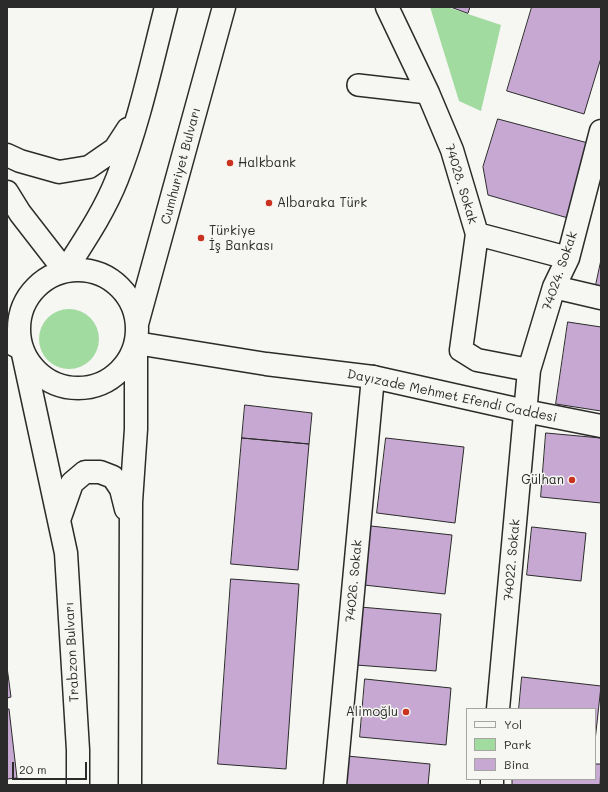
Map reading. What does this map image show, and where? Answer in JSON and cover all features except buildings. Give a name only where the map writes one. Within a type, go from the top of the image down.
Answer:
[{"type":"main road","points":[[65,271],[97,220],[117,180],[139,114],[166,7]]},
{"type":"main road","name":"Cumhuriyet Bulvarı","points":[[136,334],[224,7]]},
{"type":"main road","name":"74028. Sokak","points":[[387,7],[428,93],[452,150],[477,234],[462,350],[477,360],[529,370]]},
{"type":"main road","points":[[7,154],[20,161],[59,172],[89,167],[115,149],[139,114]]},
{"type":"main road","name":"74024. Sokak","points":[[525,411],[529,370],[554,287],[568,258],[601,131]]},
{"type":"main road","points":[[7,192],[20,213],[65,271]]},
{"type":"main road","points":[[477,234],[568,258]]},
{"type":"main road","points":[[130,785],[131,502],[136,429],[136,334],[132,305],[120,288],[104,276],[85,270],[65,271],[46,279],[31,292],[22,310],[16,340],[31,366],[45,379],[62,386],[81,388],[100,384],[116,375],[128,361],[136,334]]},
{"type":"main road","points":[[554,287],[601,298]]},
{"type":"main road","name":"Trabzon Bulvarı","points":[[7,304],[66,553],[77,742],[78,785]]},
{"type":"main road","name":"Dayızade Mehmet Efendi Caddesi","points":[[136,334],[266,364],[374,377],[525,411],[601,426]]},
{"type":"main road","name":"74026. Sokak","points":[[335,785],[374,377]]},
{"type":"main road","name":"74022. Sokak","points":[[498,708],[525,411]]},
{"type":"main road","points":[[59,520],[72,483],[84,472],[100,472],[113,477],[121,489],[131,528]]},
{"type":"street","points":[[358,85],[428,93]]},
{"type":"green space","points":[[430,7],[447,7],[501,25],[481,111],[459,101]]},
{"type":"green space","points":[[69,309],[85,314],[90,318],[94,323],[99,339],[94,355],[90,360],[85,364],[69,369],[53,364],[48,360],[44,355],[39,339],[44,323],[48,318],[53,314]]},
{"type":"place","name":"Halkbank","points":[[230,163]]},
{"type":"place","name":"Albaraka Türk","points":[[269,203]]},
{"type":"place","name":"Türkiye İş Bankası","points":[[201,238]]},
{"type":"place","name":"Gülhan","points":[[572,480]]},
{"type":"place","name":"Alimoğlu","points":[[406,712]]}]
